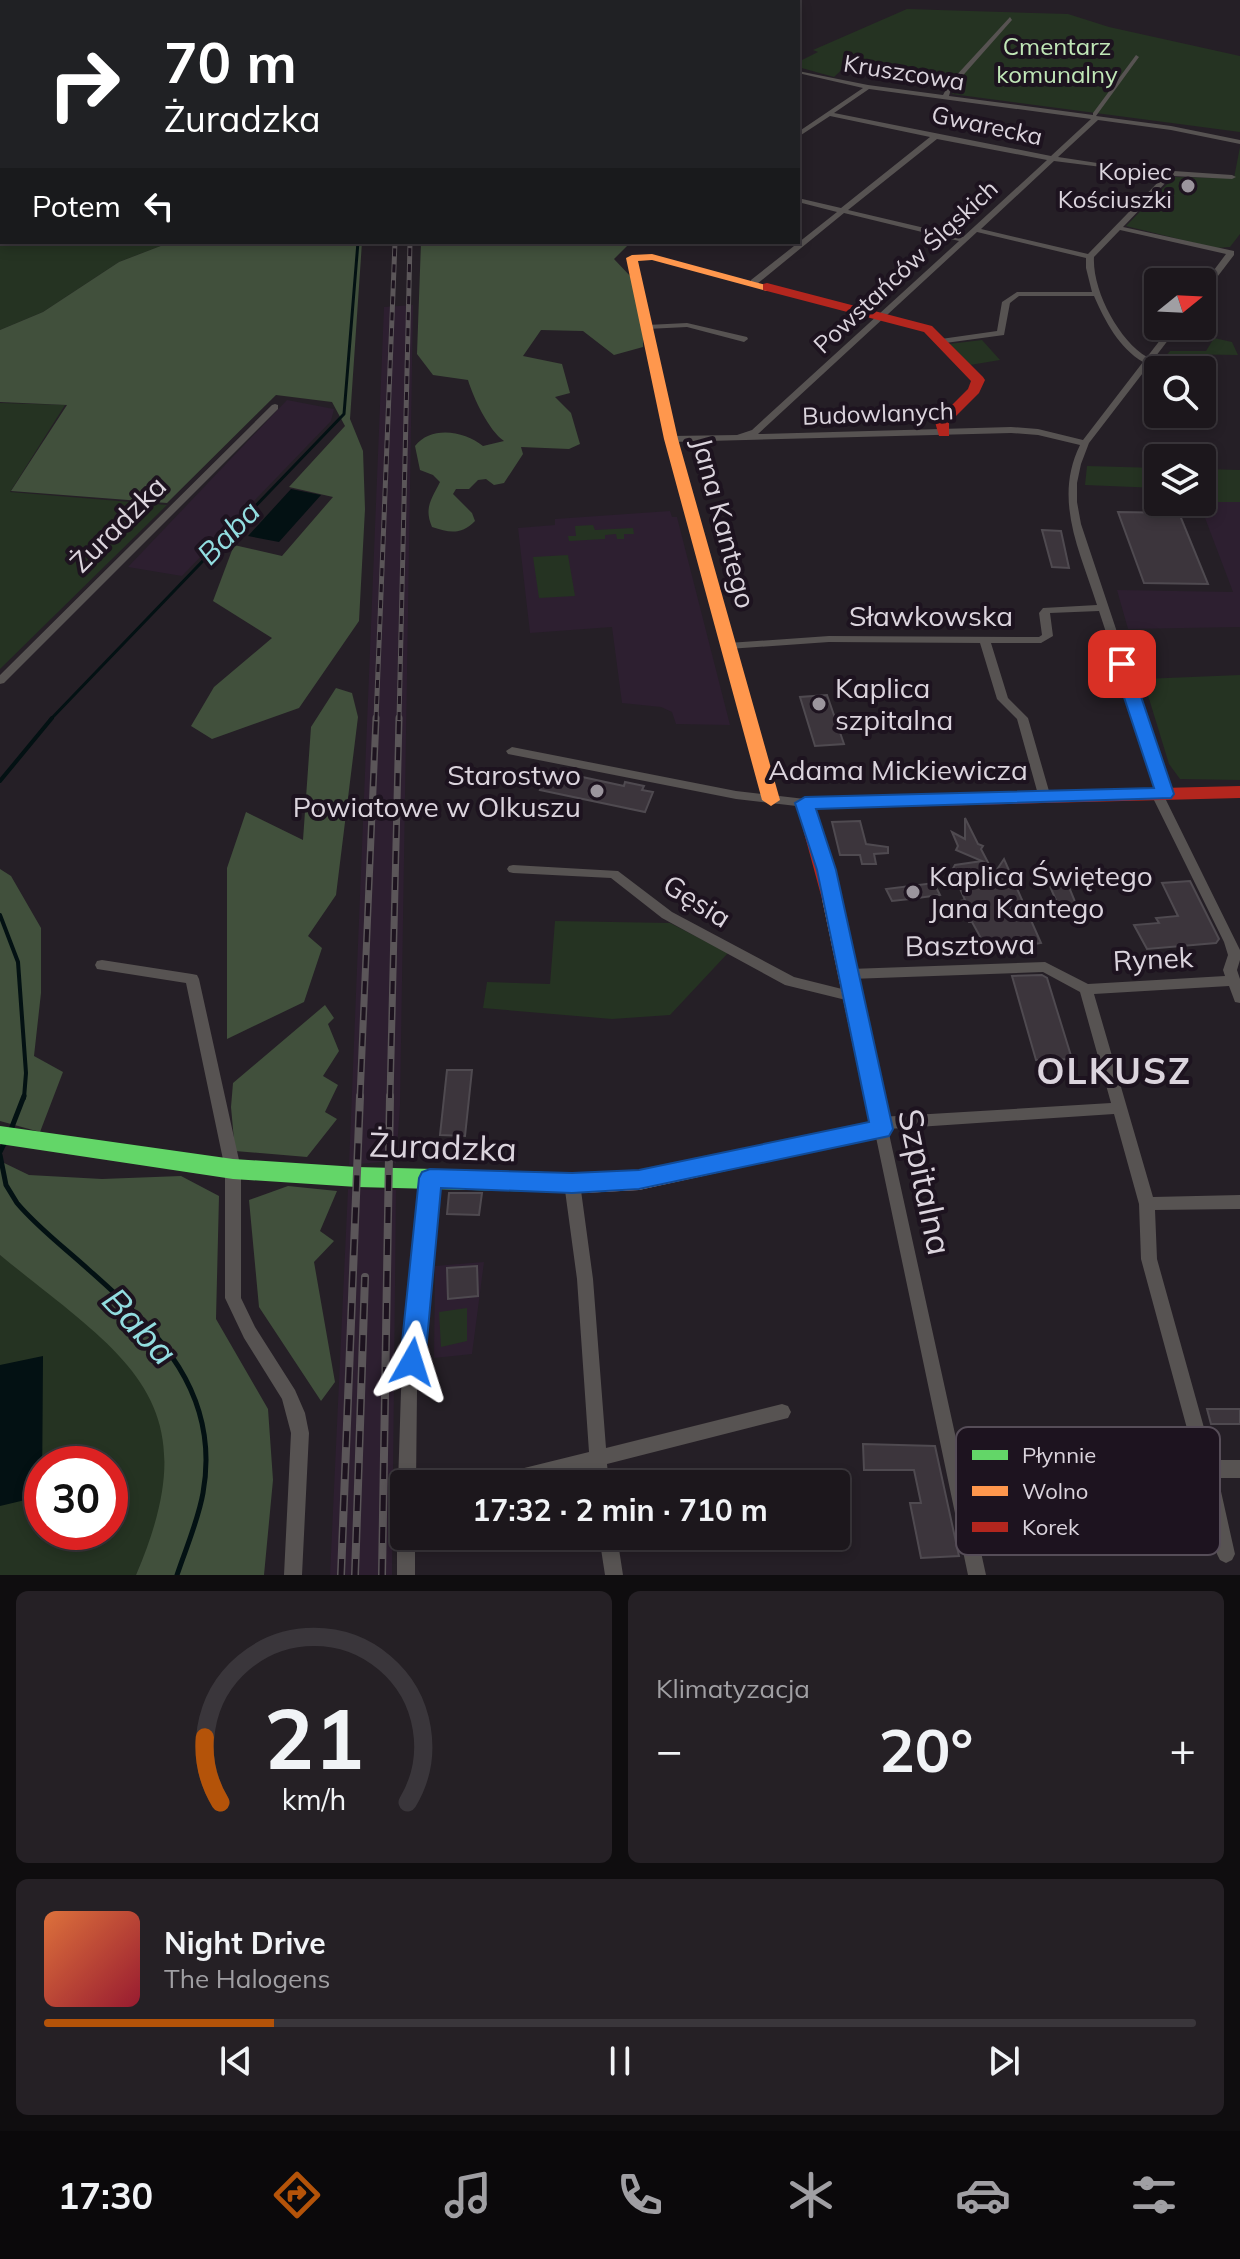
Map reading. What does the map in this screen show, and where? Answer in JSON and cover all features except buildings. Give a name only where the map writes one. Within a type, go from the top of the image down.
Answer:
[{"type":"street","points":[[945,98],[948,89],[1010,19]]},
{"type":"street","name":"Powstańców Śląskich","points":[[738,437],[763,426],[1051,160],[1096,116],[1136,57]]},
{"type":"street","name":"Kruszcowa","points":[[800,72],[868,87],[1096,116],[1240,142]]},
{"type":"street","points":[[948,89],[910,79],[955,81]]},
{"type":"street","points":[[800,134],[868,87]]},
{"type":"street","name":"Gwarecka","points":[[830,114],[1051,160],[1169,175],[1232,177]]},
{"type":"street","points":[[754,282],[936,136]]},
{"type":"street","points":[[1144,358],[1133,350],[1095,294],[1088,265],[1090,257],[1169,175]]},
{"type":"street","points":[[800,200],[965,240]]},
{"type":"street","points":[[1119,228],[1231,253],[1216,273]]},
{"type":"street","points":[[977,230],[1090,257]]},
{"type":"street","name":"Jana Kantego","points":[[754,282],[652,257],[632,258],[671,439],[771,800]]},
{"type":"street","points":[[754,282],[928,329],[978,380],[974,390],[942,422],[944,433]]},
{"type":"street","points":[[941,342],[1001,333],[1006,302],[1017,294],[1095,294]]},
{"type":"street","points":[[647,327],[687,325],[744,339]]},
{"type":"street","points":[[1152,356],[1164,340]]},
{"type":"street","points":[[1144,366],[1085,443],[1075,462],[1070,497],[1161,794],[1231,942],[1235,955],[1230,970],[1233,981]]},
{"type":"street","name":"Żuradzka","points":[[0,681],[275,407]]},
{"type":"street","name":"Budowlanych","points":[[671,439],[1024,431],[1085,443]]},
{"type":"street","name":"Sławkowska","points":[[728,646],[829,639],[1041,640],[1048,636],[1044,613],[1047,610],[1103,608]]},
{"type":"street","points":[[985,640],[1003,699],[1022,718],[1045,798]]},
{"type":"street","name":"Adama Mickiewicza","points":[[512,751],[771,800],[805,803],[1240,792]]},
{"type":"street","name":"Szpitalna","points":[[805,803],[826,870],[850,974],[956,1477]]},
{"type":"street","name":"Gęsia","points":[[513,869],[614,874],[667,915],[790,981],[854,997]]},
{"type":"street","points":[[102,965],[192,979],[233,1169],[233,1298],[239,1315],[291,1392],[298,1413],[300,1433],[293,1575]]},
{"type":"street","name":"Basztowa","points":[[850,974],[1045,967],[1086,989]]},
{"type":"street","name":"Rynek","points":[[1195,1427],[1149,1259],[1147,1204],[1086,989],[1233,981],[1240,998]]},
{"type":"street","name":"Żuradzka","points":[[0,1135],[233,1169],[572,1183],[639,1180],[881,1126],[1121,1108]]},
{"type":"street","points":[[407,1470],[409,1391],[430,1178]]},
{"type":"street","points":[[572,1183],[587,1295],[598,1470]]},
{"type":"street","points":[[1147,1204],[1240,1202]]},
{"type":"street","points":[[554,1470],[782,1412]]},
{"type":"street","name":"Rynek","points":[[1220,1527],[1226,1554]]},
{"type":"street","points":[[406,1550],[406,1575]]},
{"type":"street","points":[[610,1550],[614,1575]]},
{"type":"street","name":"Szpitalna","points":[[973,1555],[977,1575]]},
{"type":"shaded area","points":[[413,305],[400,1105],[396,1164],[392,1161],[349,1165],[384,307]]},
{"type":"shaded area","points":[[287,400],[334,409],[331,421],[182,576],[128,567]]},
{"type":"shaded area","points":[[291,489],[321,495],[279,542],[248,536]]},
{"type":"shaded area","points":[[1216,502],[1240,502],[1240,627],[1128,629],[1117,590],[1233,592],[1204,516],[1216,516]]},
{"type":"shaded area","points":[[670,511],[672,517],[677,517],[730,725],[676,724],[672,712],[661,707],[622,703],[612,627],[530,633],[518,528],[555,525],[555,519]]},
{"type":"shaded area","points":[[348,1189],[396,1190],[393,1470],[390,1470],[392,1575],[330,1575]]},
{"type":"shaded area","points":[[484,1262],[472,1354],[434,1358],[435,1266]]},
{"type":"shaded area","points":[[43,1356],[42,1446],[24,1446],[24,1500],[0,1506],[0,1365]]},
{"type":"green space","name":"Cmentarz komunalny","points":[[907,9],[1068,14],[1109,27],[1240,56],[1240,132],[952,94],[962,82],[921,75],[912,68],[851,61],[834,77],[800,68],[800,61],[818,52],[813,50]]},
{"type":"green space","points":[[1240,147],[1240,234],[1230,247],[1215,248],[1126,226],[1174,177],[1234,178]]},
{"type":"green space","points":[[0,244],[166,244],[119,262],[43,312],[0,330]]},
{"type":"green space","points":[[166,244],[362,244],[350,419],[363,451],[365,509],[359,621],[299,708],[212,739],[191,726],[214,687],[272,638],[213,601],[234,545],[282,556],[333,497],[289,487],[345,426],[332,402],[276,395],[167,503],[11,491],[67,405],[0,402],[0,330],[43,312],[119,262]]},
{"type":"green space","points":[[421,244],[629,244],[614,259],[632,278],[643,323],[643,347],[614,355],[583,331],[541,330],[523,356],[562,364],[570,393],[555,397],[571,413],[580,444],[569,449],[521,447],[523,454],[504,483],[494,485],[486,479],[478,480],[469,489],[456,489],[453,494],[472,513],[475,521],[455,532],[432,527],[429,509],[440,482],[433,475],[420,470],[415,446],[430,435],[448,432],[467,437],[483,446],[504,441],[487,422],[468,380],[433,375],[417,354]]},
{"type":"green space","points":[[1216,338],[1232,342],[1238,355],[1166,356],[1170,351],[1206,351]]},
{"type":"green space","points":[[982,340],[1000,360],[970,365],[949,344]]},
{"type":"green space","points":[[0,403],[65,405],[10,492],[167,505],[0,669]]},
{"type":"green space","points":[[1087,466],[1144,468],[1144,487],[1085,485]]},
{"type":"green space","points":[[1216,469],[1240,470],[1240,502],[1216,502]]},
{"type":"green space","points":[[593,525],[595,530],[633,528],[634,534],[624,534],[624,539],[617,539],[616,534],[605,535],[605,539],[569,541],[568,536],[576,536],[575,526]]},
{"type":"green space","points":[[568,555],[575,596],[539,598],[533,557]]},
{"type":"green space","points":[[1240,675],[1240,780],[1180,779],[1169,764],[1143,679]]},
{"type":"green space","points":[[336,688],[352,693],[358,717],[336,895],[308,936],[322,948],[304,1002],[227,1039],[227,868],[246,812],[303,840],[311,727]]},
{"type":"green space","points":[[0,869],[11,876],[41,928],[41,993],[34,1056],[63,1072],[40,1132],[0,1121]]},
{"type":"green space","points":[[555,921],[670,923],[728,953],[670,1015],[612,1019],[483,1008],[487,982],[550,984]]},
{"type":"green space","points":[[325,1005],[334,1018],[328,1024],[339,1051],[323,1076],[338,1085],[325,1112],[337,1119],[307,1157],[235,1151],[231,1107],[233,1083]]},
{"type":"green space","points":[[0,1161],[29,1175],[102,1179],[181,1176],[219,1196],[216,1319],[268,1409],[273,1480],[264,1575],[136,1575],[157,1515],[164,1465],[159,1423],[143,1387],[118,1355],[85,1323],[0,1255]]},
{"type":"green space","points":[[288,1186],[337,1191],[320,1231],[334,1241],[314,1262],[335,1382],[321,1401],[259,1307],[249,1200]]},
{"type":"green space","points":[[0,1255],[77,1313],[102,1336],[145,1387],[159,1415],[166,1445],[166,1479],[160,1512],[136,1575],[0,1575]]},
{"type":"green space","points":[[467,1308],[467,1341],[441,1347],[439,1312]]},
{"type":"waterway","name":"Baba","points":[[50,720],[344,414],[358,244]]},
{"type":"waterway","name":"Baba","points":[[226,541],[234,542]]},
{"type":"waterway","name":"Baba","points":[[0,781],[52,718]]},
{"type":"waterway","name":"Baba","points":[[0,915],[18,962],[26,1073],[24,1098]]},
{"type":"waterway","name":"Baba","points":[[10,1132],[24,1096]]},
{"type":"waterway","name":"Baba","points":[[0,1152],[6,1140]]},
{"type":"waterway","name":"Baba","points":[[0,1155],[6,1185],[17,1203],[138,1317],[179,1367],[193,1395],[202,1425],[206,1457],[203,1493],[177,1575]]},
{"type":"railway","points":[[376,720],[395,244]]},
{"type":"railway","points":[[399,720],[410,244]]},
{"type":"railway","points":[[360,1098],[376,718]]},
{"type":"railway","points":[[390,1098],[399,718]]},
{"type":"railway","points":[[341,1575],[360,1096]]},
{"type":"railway","points":[[382,1575],[390,1096]]},
{"type":"railway","points":[[355,1575],[365,1277]]},
{"type":"traffic: fast","points":[[0,1135],[233,1169],[357,1177],[583,1183]]},
{"type":"traffic: slow","points":[[767,287],[652,257],[632,258],[671,439],[771,800]]},
{"type":"traffic: slow","points":[[583,1183],[639,1180],[881,1129],[832,899]]},
{"type":"traffic: jam","points":[[767,287],[928,329],[978,380],[974,390],[942,422],[944,433]]},
{"type":"traffic: jam","points":[[832,899],[805,803],[1240,792]]},
{"type":"place","name":"Kopiec Kościuszki","points":[[1188,186]]},
{"type":"place","name":"Kaplica szpitalna","points":[[819,704]]},
{"type":"place","name":"Starostwo Powiatowe w Olkuszu","points":[[597,791]]},
{"type":"place","name":"Kaplica Świętego Jana Kantego","points":[[913,892]]},
{"type":"district","name":"OLKUSZ","points":[[1114,1071]]},
{"type":"route","points":[[412,1362],[430,1178],[572,1183],[639,1180],[829,1137],[881,1129],[826,870],[805,803],[1165,794],[1122,664]]}]
